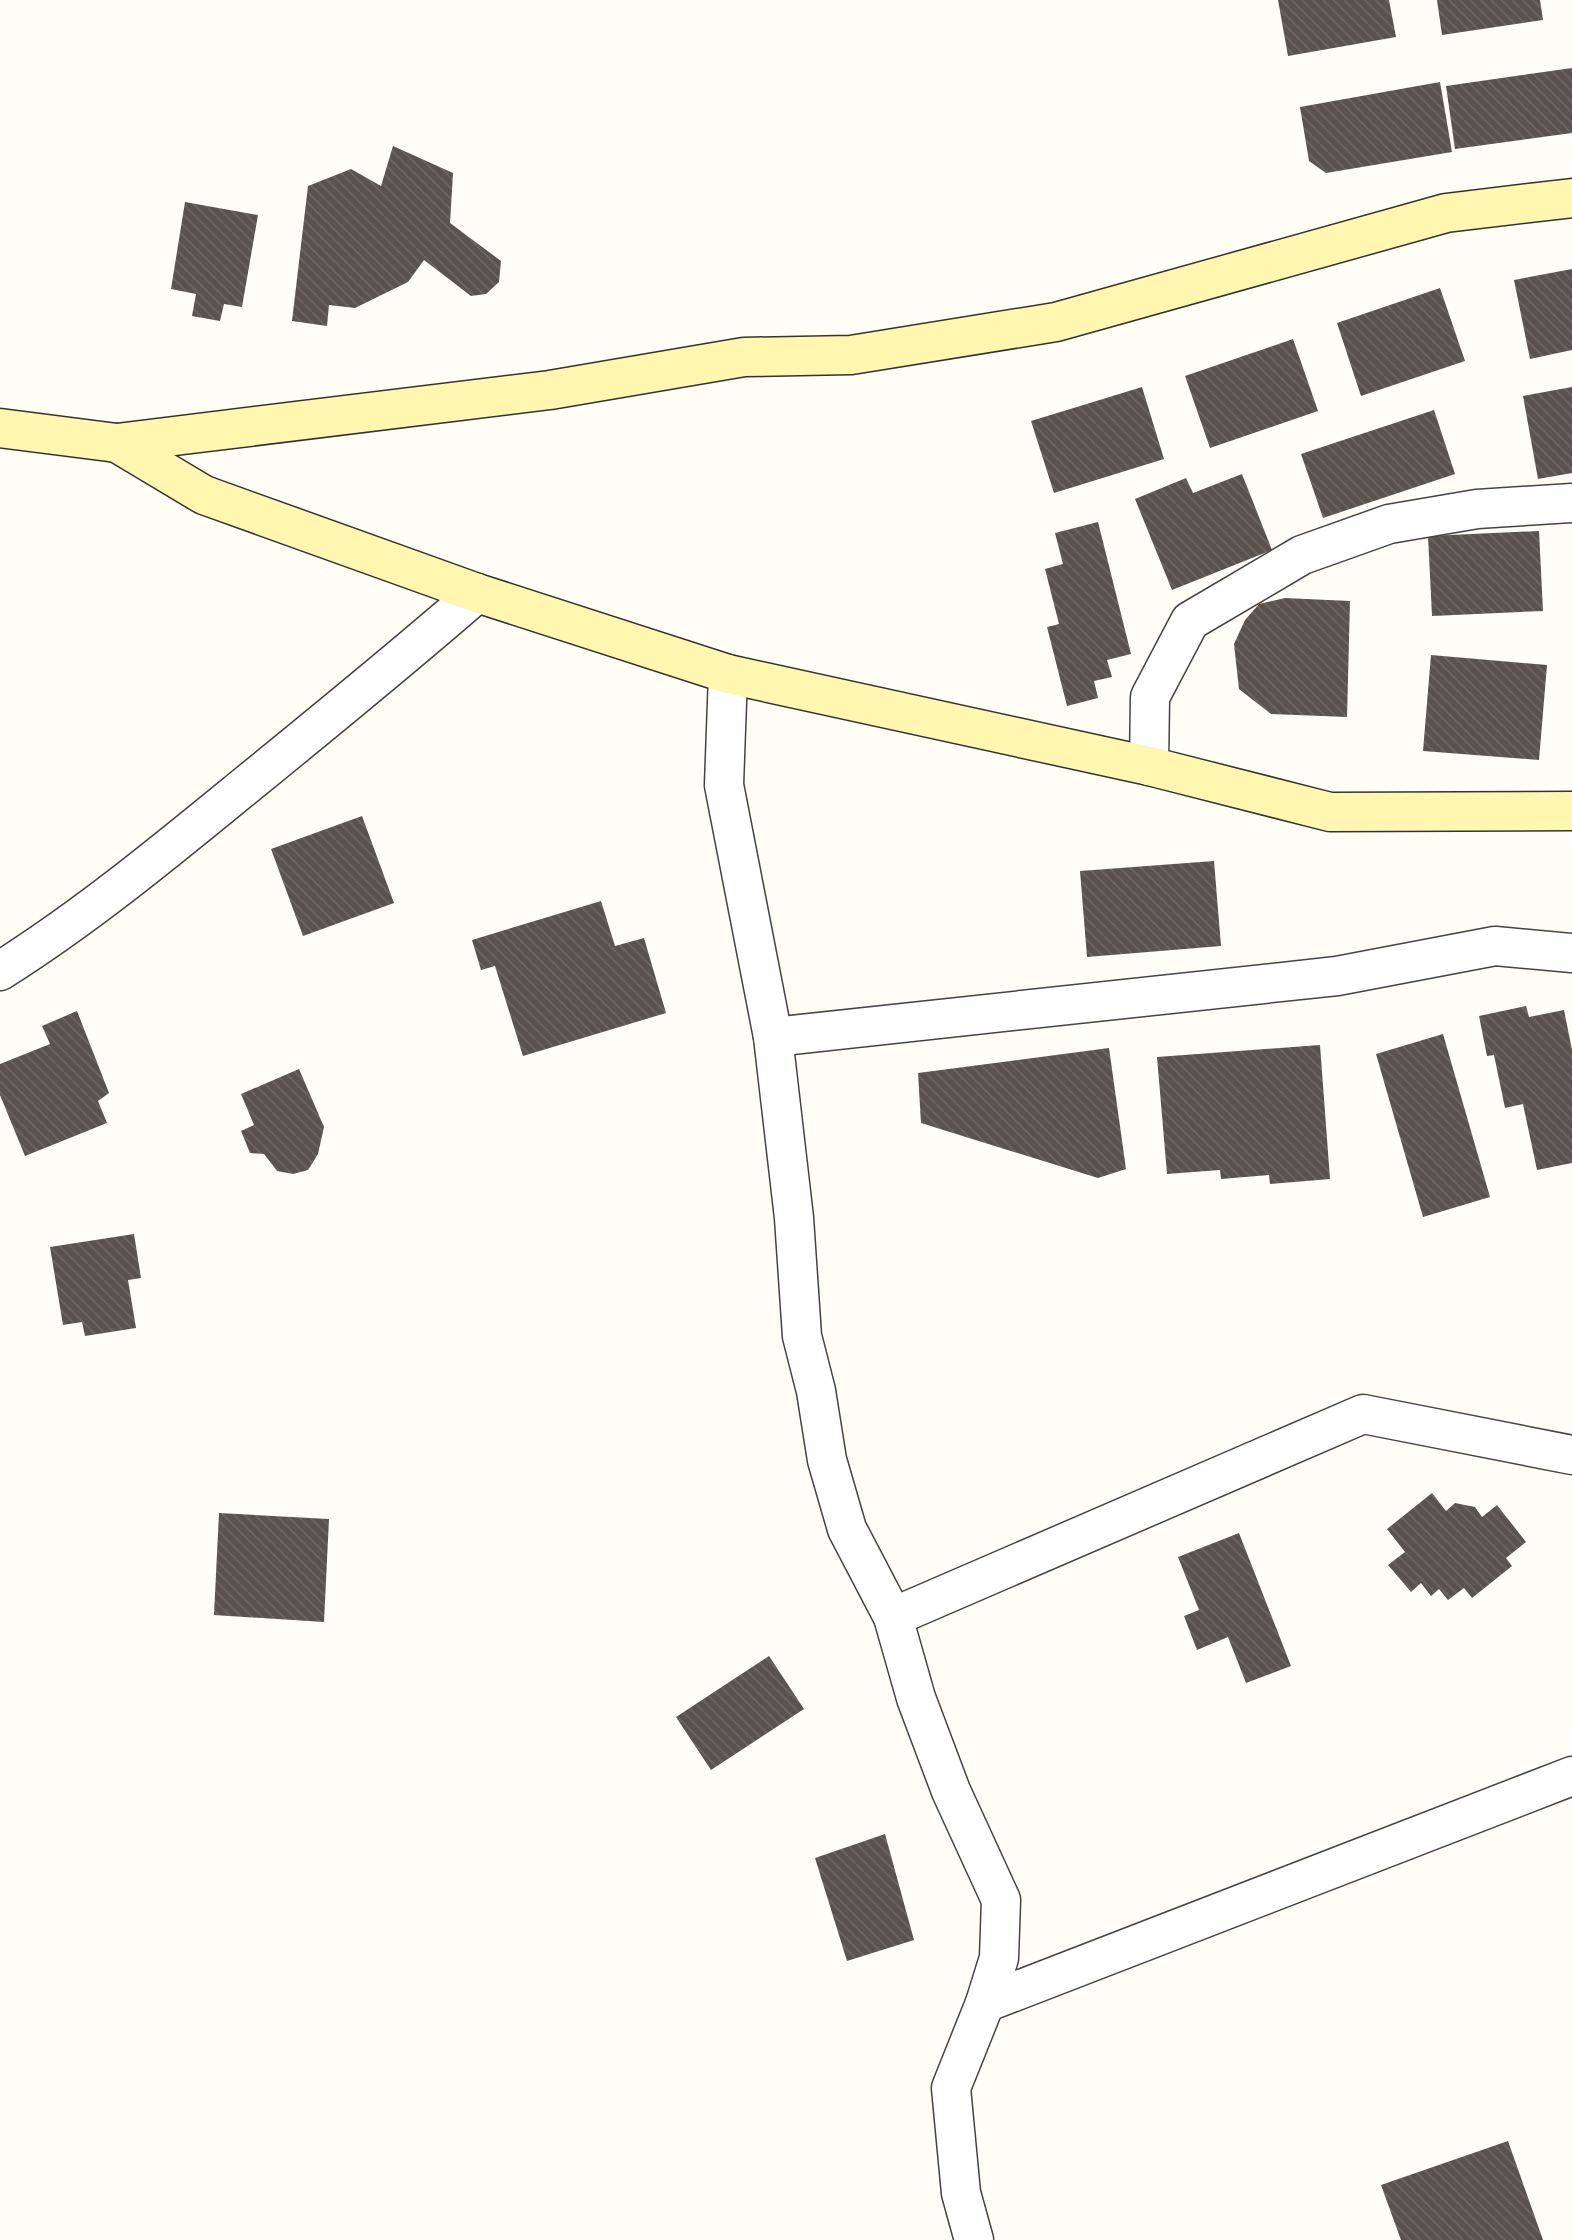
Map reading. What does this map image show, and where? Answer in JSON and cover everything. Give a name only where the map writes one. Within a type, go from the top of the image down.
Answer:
[{"type":"main road","points":[[0,428],[117,443],[550,390],[744,357],[851,355],[1056,322],[1446,213],[1572,198]]},
{"type":"main road","points":[[117,443],[204,495],[477,593],[728,674],[1149,766],[1330,812],[1572,811]]},
{"type":"street","points":[[1149,766],[1150,697],[1190,621],[1301,555],[1390,524],[1477,509],[1572,503]]},
{"type":"street","points":[[0,971],[36,948],[167,850],[407,654],[477,593]]},
{"type":"street","points":[[728,674],[724,785],[773,1037],[794,1219],[802,1336],[816,1391],[827,1460],[847,1529],[893,1618],[916,1698],[951,1791],[1001,1900],[999,1958],[985,2004],[951,2088],[961,2193],[974,2240]]},
{"type":"street","points":[[773,1037],[1337,976],[1495,946],[1572,953]]},
{"type":"street","points":[[893,1618],[1363,1414],[1572,1455]]},
{"type":"street","points":[[985,2004],[1572,1776]]},
{"type":"building","points":[[1278,0],[1389,0],[1396,37],[1288,56]]},
{"type":"building","points":[[1437,0],[1540,0],[1543,20],[1442,35]]},
{"type":"building","points":[[1572,68],[1572,133],[1455,149],[1446,86]]},
{"type":"building","points":[[1440,82],[1452,152],[1326,173],[1309,161],[1300,107]]},
{"type":"building","points":[[393,146],[453,173],[450,223],[501,261],[499,282],[486,294],[471,296],[424,260],[408,282],[355,308],[329,305],[327,326],[292,321],[308,186],[351,169],[381,186]]},
{"type":"building","points":[[185,202],[258,215],[242,307],[224,304],[220,321],[192,316],[196,294],[171,289]]},
{"type":"building","points":[[1572,269],[1572,350],[1530,359],[1514,280]]},
{"type":"building","points":[[1440,288],[1465,361],[1361,396],[1337,323]]},
{"type":"building","points":[[1293,339],[1318,411],[1210,448],[1185,376]]},
{"type":"building","points":[[1142,387],[1164,459],[1054,493],[1031,421]]},
{"type":"building","points":[[1572,387],[1572,473],[1538,479],[1523,396]]},
{"type":"building","points":[[1434,410],[1455,474],[1323,518],[1301,454]]},
{"type":"building","points":[[1242,474],[1272,550],[1172,590],[1135,499],[1186,478],[1193,493]]},
{"type":"building","points":[[1098,522],[1131,654],[1107,660],[1112,677],[1094,681],[1098,698],[1067,706],[1047,627],[1059,624],[1045,569],[1063,564],[1055,533]]},
{"type":"building","points":[[1539,531],[1543,611],[1432,616],[1428,536]]},
{"type":"building","points":[[1285,598],[1350,601],[1347,717],[1271,714],[1239,689],[1234,644],[1245,620],[1259,604]]},
{"type":"building","points":[[1431,655],[1547,665],[1539,760],[1423,751]]},
{"type":"building","points":[[362,816],[394,903],[303,936],[271,849]]},
{"type":"building","points":[[1214,861],[1221,946],[1087,957],[1080,871]]},
{"type":"building","points":[[601,901],[615,946],[644,938],[666,1013],[523,1056],[495,966],[481,970],[472,940]]},
{"type":"building","points":[[1526,1006],[1529,1017],[1564,1010],[1572,1050],[1572,1163],[1537,1170],[1523,1104],[1505,1108],[1494,1055],[1487,1056],[1479,1016]]},
{"type":"building","points":[[77,1011],[109,1093],[98,1101],[107,1123],[25,1156],[0,1095],[0,1064],[50,1044],[42,1026]]},
{"type":"building","points":[[1443,1034],[1490,1197],[1423,1217],[1376,1054]]},
{"type":"building","points":[[1320,1045],[1330,1179],[1270,1184],[1269,1175],[1221,1179],[1220,1170],[1167,1174],[1157,1057]]},
{"type":"building","points":[[1109,1048],[1126,1169],[1098,1178],[921,1123],[918,1073]]},
{"type":"building","points":[[299,1069],[324,1127],[318,1154],[308,1170],[293,1174],[277,1171],[264,1154],[250,1153],[241,1131],[254,1125],[241,1094]]},
{"type":"building","points":[[134,1234],[141,1278],[128,1280],[136,1328],[85,1336],[82,1322],[63,1325],[50,1247]]},
{"type":"building","points":[[1432,1493],[1446,1511],[1455,1503],[1475,1507],[1482,1517],[1497,1505],[1526,1542],[1506,1558],[1512,1566],[1472,1598],[1464,1588],[1448,1600],[1439,1589],[1431,1596],[1421,1583],[1411,1592],[1388,1565],[1405,1552],[1387,1529]]},
{"type":"building","points":[[219,1513],[329,1519],[324,1622],[214,1615]]},
{"type":"building","points":[[1239,1533],[1291,1666],[1246,1683],[1228,1637],[1197,1650],[1184,1616],[1199,1610],[1178,1557]]},
{"type":"building","points":[[769,1656],[804,1709],[711,1770],[676,1717]]},
{"type":"building","points":[[885,1834],[914,1940],[847,1961],[815,1858]]},
{"type":"building","points":[[1508,2141],[1543,2240],[1401,2240],[1381,2185]]}]
